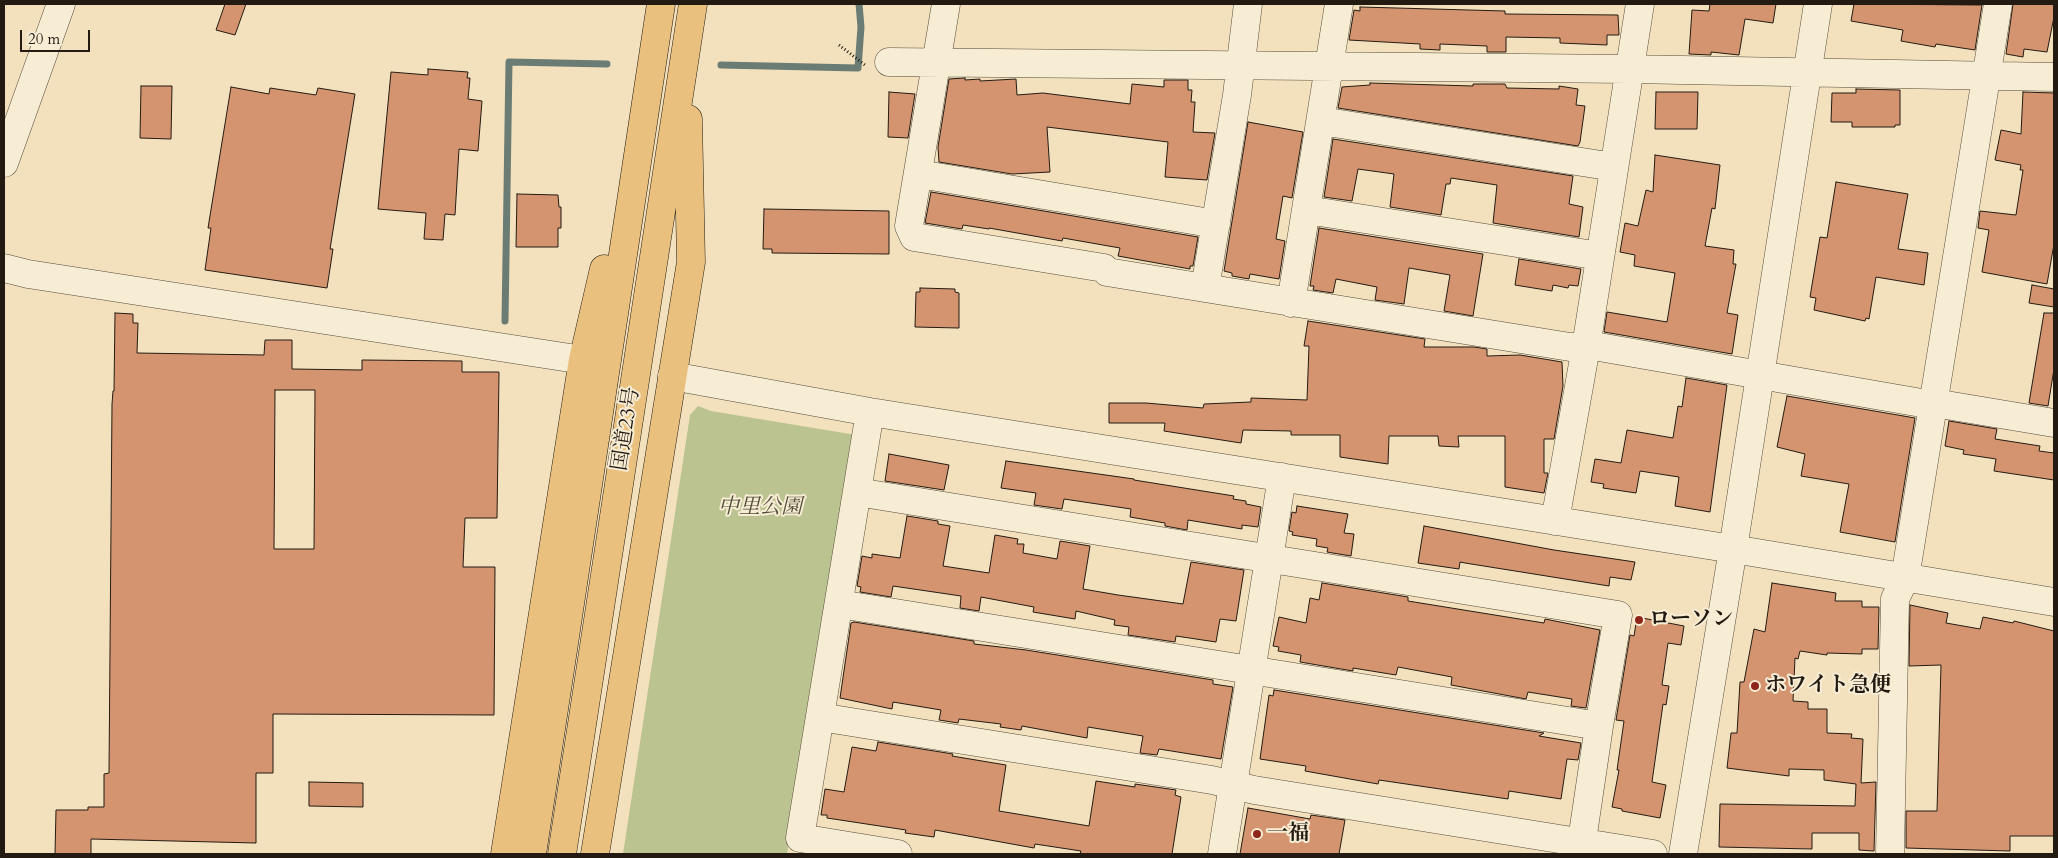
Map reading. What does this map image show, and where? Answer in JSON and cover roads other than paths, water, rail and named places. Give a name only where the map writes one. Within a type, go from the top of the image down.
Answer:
[{"type":"highway","name":"国道23号","points":[[532,854],[661,4]]},
{"type":"highway","name":"国道23号","points":[[562,854],[693,4]]},
{"type":"highway","points":[[505,854],[583,360],[655,43]]},
{"type":"highway","points":[[595,854],[691,262],[686,47]]},
{"type":"street","points":[[4,163],[61,4]]},
{"type":"street","points":[[946,4],[909,226],[914,237],[1104,268],[1107,272],[1291,303],[1570,347],[1599,347],[2054,423]]},
{"type":"street","points":[[1206,288],[1237,95],[1248,4]]},
{"type":"street","points":[[1291,303],[1339,4]]},
{"type":"street","points":[[1555,522],[1586,348],[1640,4]]},
{"type":"street","points":[[1682,854],[1733,549],[1818,4]]},
{"type":"street","points":[[1890,854],[1895,599],[1905,578],[1998,4]]},
{"type":"street","points":[[888,62],[1330,65],[2054,77]]},
{"type":"street","points":[[1321,121],[1614,167]]},
{"type":"street","points":[[919,174],[1216,224]]},
{"type":"street","points":[[1307,210],[1600,256]]},
{"type":"street","points":[[4,268],[28,274],[583,360]]},
{"type":"street","points":[[672,376],[870,412],[2054,602]]},
{"type":"street","points":[[870,412],[800,838],[898,854]]},
{"type":"street","points":[[1222,854],[1282,477]]},
{"type":"street","points":[[857,492],[1268,560],[1618,615],[1581,848]]},
{"type":"street","points":[[839,604],[1600,726]]},
{"type":"street","points":[[820,717],[1212,780],[1254,790],[1581,848],[1653,854]]},
{"type":"waterway","points":[[721,65],[858,68],[861,27],[859,4]]},
{"type":"waterway","points":[[505,321],[509,62],[607,64]]},
{"type":"place","name":"ローソン","points":[[1639,620]]},
{"type":"place","name":"ホワイト急便","points":[[1755,686]]},
{"type":"place","name":"一福","points":[[1257,834]]},
{"type":"park label","name":"中里公園","points":[[760,508]]}]
